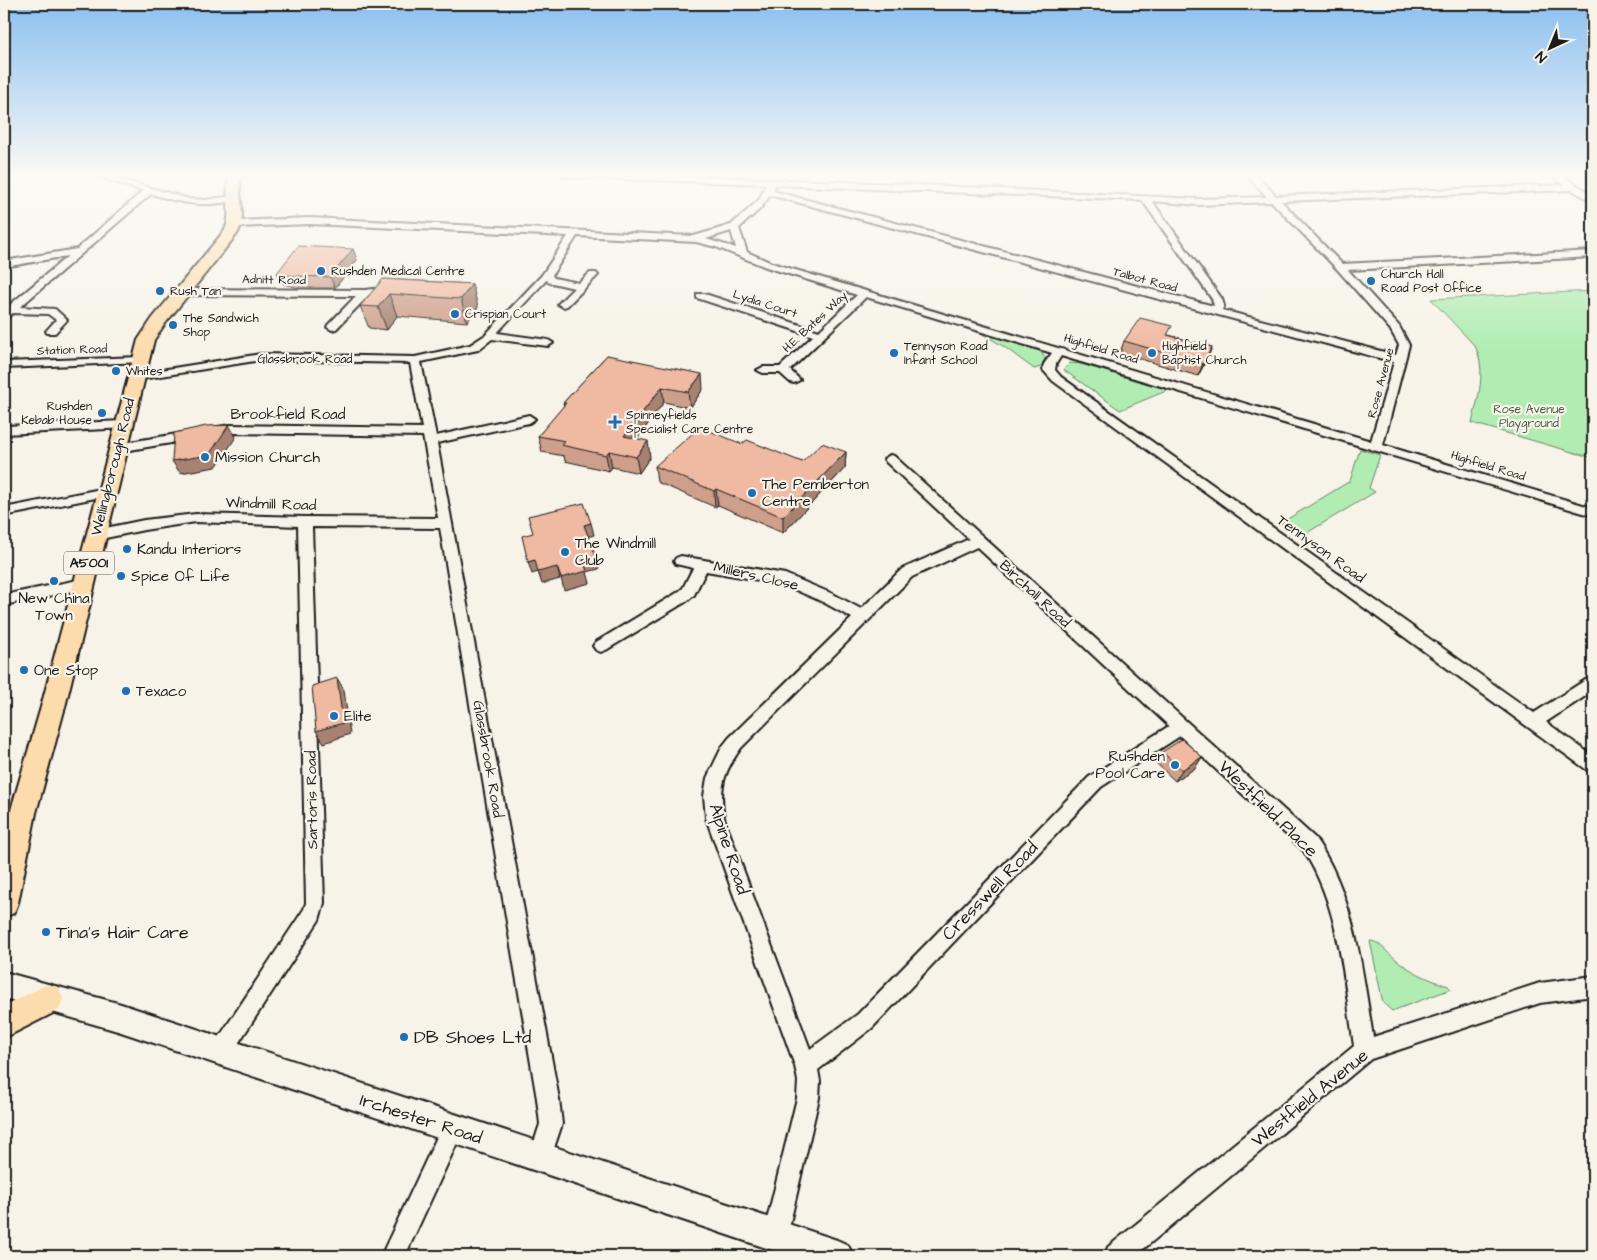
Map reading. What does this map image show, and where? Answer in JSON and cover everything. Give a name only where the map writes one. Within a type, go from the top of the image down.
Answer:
[{"type":"main road","name":"Wellingborough Road","points":[[4,897],[23,813],[84,584],[138,368],[151,330],[209,261],[230,233]]},
{"type":"main road","name":"Irchester Road","points":[[4,985],[121,1018],[452,1130],[838,1256]]},
{"type":"main road","points":[[4,1023],[48,998]]},
{"type":"street","points":[[7,313],[100,233]]},
{"type":"street","points":[[532,233],[695,239],[714,233]]},
{"type":"street","points":[[736,233],[743,254]]},
{"type":"street","name":"Talbot Road","points":[[933,233],[1216,312],[1400,360]]},
{"type":"street","points":[[1170,233],[1217,299],[1219,306],[1216,312]]},
{"type":"street","name":"Rose Avenue","points":[[1308,233],[1395,328],[1404,345],[1376,447]]},
{"type":"street","points":[[490,335],[547,275],[573,235]]},
{"type":"street","name":"Highfield Road","points":[[695,239],[719,245],[769,265],[1593,512]]},
{"type":"street","points":[[4,264],[78,251]]},
{"type":"street","points":[[1340,267],[1593,254]]},
{"type":"street","points":[[547,275],[551,280],[581,286]]},
{"type":"street","points":[[563,304],[592,275]]},
{"type":"street","name":"Adnitt Road","points":[[182,292],[365,293],[401,289]]},
{"type":"street","points":[[332,327],[365,293]]},
{"type":"street","name":"H.E. Bates Way","points":[[762,370],[783,370],[865,294]]},
{"type":"street","name":"Lydia Court","points":[[701,296],[821,336]]},
{"type":"street","points":[[7,313],[55,312],[62,320],[51,331]]},
{"type":"street","points":[[490,335],[548,343]]},
{"type":"street","name":"Glassbrook Road","points":[[138,368],[261,357],[415,360],[474,348],[490,335]]},
{"type":"street","name":"Tennyson Road","points":[[1059,351],[1050,364],[1049,370],[1057,378],[1593,765]]},
{"type":"street","name":"Glassbrook Road","points":[[415,360],[446,523],[548,1099],[551,1124],[540,1158]]},
{"type":"street","name":"Station Road","points":[[4,366],[138,368]]},
{"type":"street","name":"H.E. Bates Way","points":[[783,370],[794,380]]},
{"type":"street","name":"Brookfield Road","points":[[118,448],[230,429],[429,436],[529,419]]},
{"type":"street","points":[[4,430],[124,425]]},
{"type":"street","name":"Birchall Road","points":[[890,460],[1181,726]]},
{"type":"street","points":[[4,512],[106,492]]},
{"type":"street","name":"Windmill Road","points":[[96,535],[144,525],[196,518],[305,522],[446,523]]},
{"type":"street","name":"Sartoris Road","points":[[221,1052],[312,913],[314,903],[305,522]]},
{"type":"street","name":"Alpine Road","points":[[775,1236],[808,1098],[809,1081],[806,1066],[715,818],[712,798],[714,780],[719,767],[735,743],[907,573],[978,541]]},
{"type":"street","name":"Millers Close","points":[[681,561],[785,580],[828,598],[863,617]]},
{"type":"street","name":"Millers Close","points":[[601,646],[682,598],[689,591],[702,565]]},
{"type":"street","points":[[4,600],[84,584]]},
{"type":"street","points":[[1533,722],[1593,683]]},
{"type":"street","name":"Westfield Place","points":[[1181,726],[1308,844],[1322,863],[1346,932],[1365,1050]]},
{"type":"street","name":"Cresswell Road","points":[[806,1066],[865,1021],[1101,776],[1181,726]]},
{"type":"street","name":"Westfield Avenue","points":[[1117,1256],[1365,1050],[1540,993],[1593,986]]},
{"type":"street","points":[[393,1256],[452,1130]]},
{"type":"green space","name":"Rose Avenue Playground","points":[[1593,291],[1593,458],[1472,423],[1481,375],[1479,355],[1475,346],[1431,299]]},
{"type":"green space","points":[[979,332],[1039,350],[1045,358],[1041,367],[1034,369],[1003,346]]},
{"type":"green space","points":[[1070,363],[1081,364],[1165,389],[1166,391],[1120,410],[1065,371],[1064,369]]},
{"type":"green space","points":[[1360,449],[1380,455],[1369,488],[1375,492],[1300,537],[1281,523],[1350,481]]},
{"type":"green space","points":[[1370,941],[1379,944],[1398,961],[1412,970],[1451,989],[1392,1011],[1383,1003]]},
{"type":"building","points":[[298,246],[353,249],[330,277],[294,276],[277,273]]},
{"type":"building","points":[[383,279],[472,284],[461,299],[389,294],[378,307],[360,306]]},
{"type":"building","points":[[1140,318],[1172,326],[1167,335],[1212,347],[1203,364],[1124,341]]},
{"type":"building","points":[[607,355],[702,374],[688,392],[662,387],[624,436],[648,441],[636,457],[609,451],[606,455],[561,445],[565,441],[538,436],[566,403],[563,403]]},
{"type":"building","points":[[229,425],[209,455],[172,461],[174,433],[206,426]]},
{"type":"building","name":"The Pemberton Centre","points":[[700,427],[742,444],[747,440],[802,462],[822,443],[846,452],[783,517],[655,466]]},
{"type":"building","name":"The Windmill Club","points":[[584,503],[591,523],[584,525],[596,557],[583,560],[587,571],[561,578],[557,567],[538,572],[535,560],[528,562],[522,536],[533,533],[528,516]]},
{"type":"building","points":[[337,678],[343,723],[316,731],[312,686]]},
{"type":"building","points":[[1182,739],[1202,757],[1182,770],[1162,752]]},
{"type":"place","name":"Rushden Medical Centre","points":[[321,271]]},
{"type":"place","name":"Church Hall Road Post Office","points":[[1371,281]]},
{"type":"place","name":"Rush Tan","points":[[160,291]]},
{"type":"place","name":"Crispian Court","points":[[455,314]]},
{"type":"place","name":"The Sandwich Shop","points":[[173,325]]},
{"type":"place","name":"Tennyson Road Infant School","points":[[894,353]]},
{"type":"place","name":"Highfield Baptist Church","points":[[1152,353]]},
{"type":"place","name":"Whites","points":[[116,371]]},
{"type":"place","name":"Rushden Kebab House","points":[[102,413]]},
{"type":"place","name":"Spinneyfields Specialist Care Centre","points":[[615,422]]},
{"type":"place","name":"Mission Church","points":[[205,457]]},
{"type":"place","name":"The Pemberton Centre","points":[[752,493]]},
{"type":"place","name":"Kandu Interiors","points":[[127,549]]},
{"type":"place","name":"The Windmill Club","points":[[565,552]]},
{"type":"place","name":"Spice Of Life","points":[[121,576]]},
{"type":"place","name":"New China Town","points":[[54,581]]},
{"type":"place","name":"One Stop","points":[[24,670]]},
{"type":"place","name":"Texaco","points":[[126,691]]},
{"type":"place","name":"Elite","points":[[334,716]]},
{"type":"place","name":"Rushden Pool Care","points":[[1175,765]]},
{"type":"place","name":"Tina's Hair Care","points":[[46,932]]},
{"type":"place","name":"DB Shoes Ltd","points":[[404,1037]]}]
